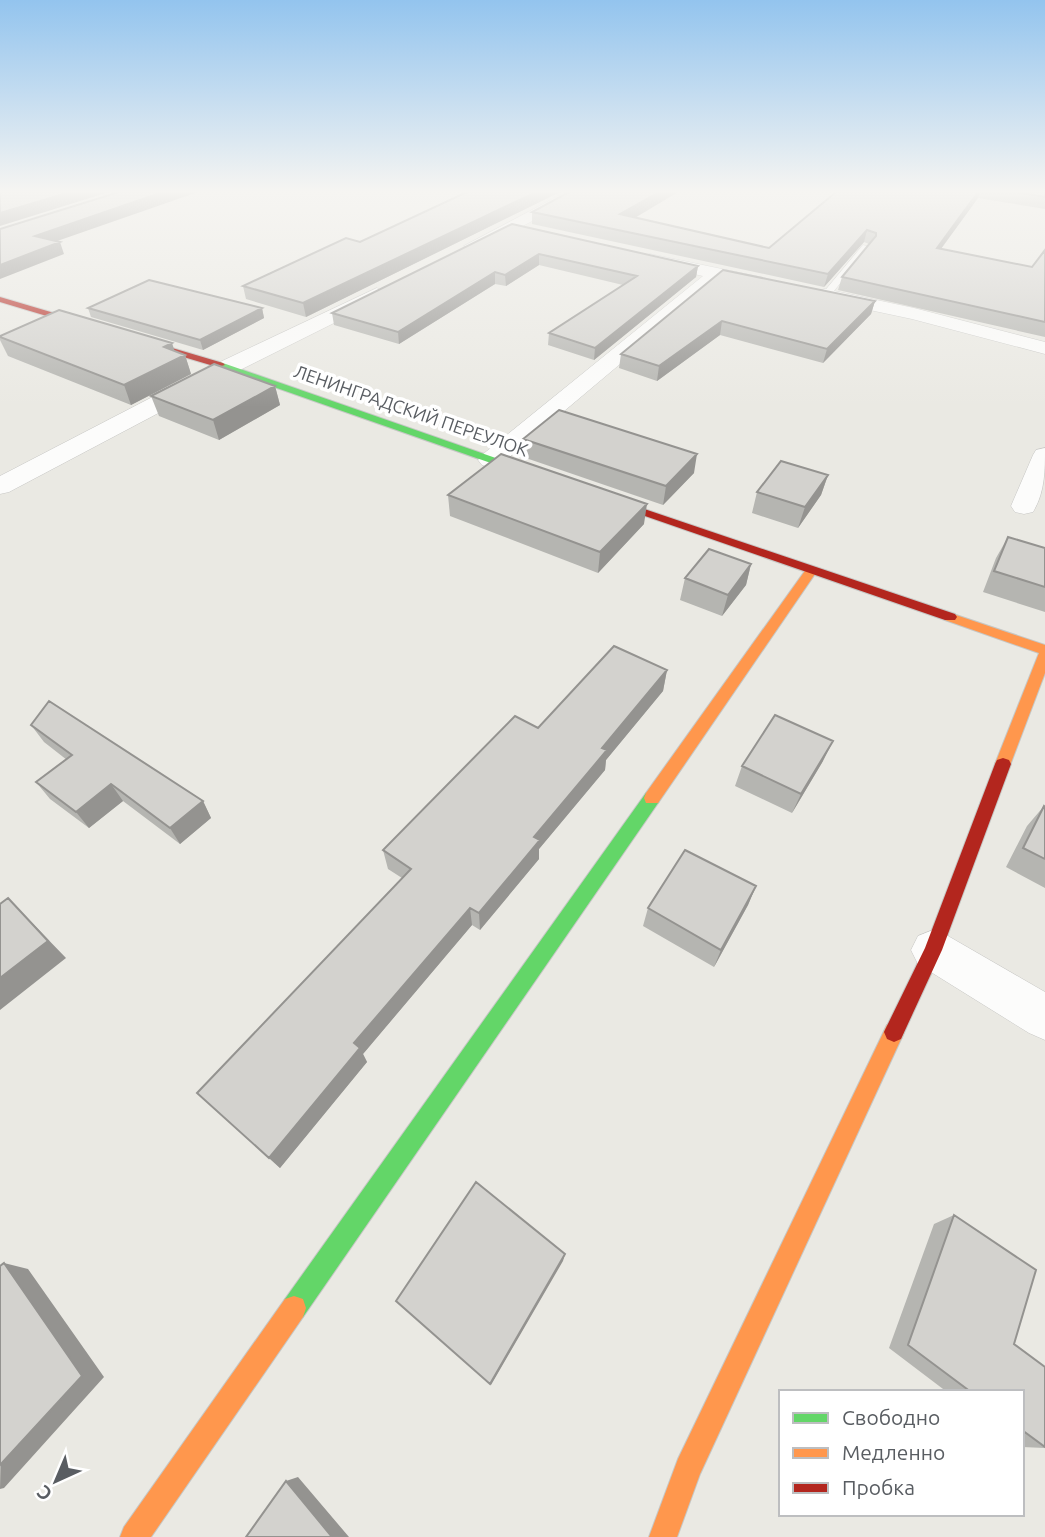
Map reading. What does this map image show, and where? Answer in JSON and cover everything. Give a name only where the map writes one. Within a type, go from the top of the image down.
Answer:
[{"type":"street","points":[[672,264],[777,286]]},
{"type":"street","points":[[491,460],[716,274]]},
{"type":"street","points":[[0,486],[228,367],[388,288]]},
{"type":"street","points":[[802,290],[914,314],[1045,348]]},
{"type":"street","name":"ЛЕНИНГРАДСКИЙ ПЕРЕУЛОК","points":[[0,299],[228,367],[555,482]]},
{"type":"street","points":[[1024,506],[1045,455]]},
{"type":"street","points":[[581,491],[1045,652],[933,950],[688,1469],[663,1537]]},
{"type":"street","points":[[134,1537],[811,571]]},
{"type":"street","points":[[933,950],[1045,1017]]},
{"type":"lane","points":[[826,295],[852,264]]},
{"type":"building","points":[[291,264],[385,264],[303,303],[243,286]]},
{"type":"building","points":[[432,264],[523,264],[505,275],[495,272],[398,332],[332,313]]},
{"type":"building","points":[[582,264],[698,266],[595,348],[549,333],[637,276]]},
{"type":"building","points":[[779,264],[837,264],[828,274]]},
{"type":"building","points":[[853,264],[1016,264],[1032,267],[1035,264],[1045,264],[1045,322],[842,277]]},
{"type":"building","points":[[723,270],[875,301],[827,349],[722,321],[659,366],[621,354]]},
{"type":"building","points":[[149,280],[262,308],[200,340],[88,308]]},
{"type":"building","points":[[59,310],[172,343],[164,347],[185,355],[124,385],[0,337]]},
{"type":"building","points":[[214,364],[275,386],[213,420],[151,396]]},
{"type":"building","points":[[559,410],[697,454],[666,486],[523,439]]},
{"type":"building","points":[[501,454],[647,504],[600,552],[448,495]]},
{"type":"building","points":[[781,461],[828,475],[805,507],[757,492]]},
{"type":"building","points":[[1008,537],[1045,548],[1045,587],[994,571]]},
{"type":"building","points":[[709,549],[751,564],[728,595],[685,578]]},
{"type":"building","points":[[614,646],[667,670],[602,748],[607,750],[534,837],[540,840],[479,913],[470,908],[354,1043],[360,1048],[269,1158],[197,1093],[411,869],[383,850],[515,716],[538,728]]},
{"type":"building","points":[[49,701],[203,801],[170,828],[111,784],[76,812],[36,782],[72,755],[31,725]]},
{"type":"building","points":[[775,715],[833,741],[801,794],[742,766]]},
{"type":"building","points":[[1045,807],[1045,859],[1023,848]]},
{"type":"building","points":[[685,850],[756,886],[721,950],[648,908]]},
{"type":"building","points":[[8,898],[48,941],[0,978],[0,904]]},
{"type":"building","points":[[476,1182],[565,1254],[490,1384],[396,1301]]},
{"type":"building","points":[[954,1215],[1036,1270],[1014,1344],[1045,1367],[1045,1447],[1024,1431],[1024,1390],[968,1390],[908,1345]]},
{"type":"building","points":[[4,1263],[82,1376],[0,1465],[0,1266]]},
{"type":"building","points":[[286,1481],[332,1537],[246,1537]]},
{"type":"traffic: fast","points":[[220,365],[543,478]]},
{"type":"traffic: fast","points":[[294,1308],[652,798]]},
{"type":"traffic: slow","points":[[652,798],[811,571]]},
{"type":"traffic: slow","points":[[950,617],[1045,650]]},
{"type":"traffic: slow","points":[[1003,764],[1045,654]]},
{"type":"traffic: slow","points":[[663,1537],[688,1469],[894,1032]]},
{"type":"traffic: slow","points":[[134,1537],[294,1308]]},
{"type":"traffic: jam","points":[[0,299],[220,365]]},
{"type":"traffic: jam","points":[[597,496],[950,617]]},
{"type":"traffic: jam","points":[[894,1032],[933,950],[1003,764]]}]
